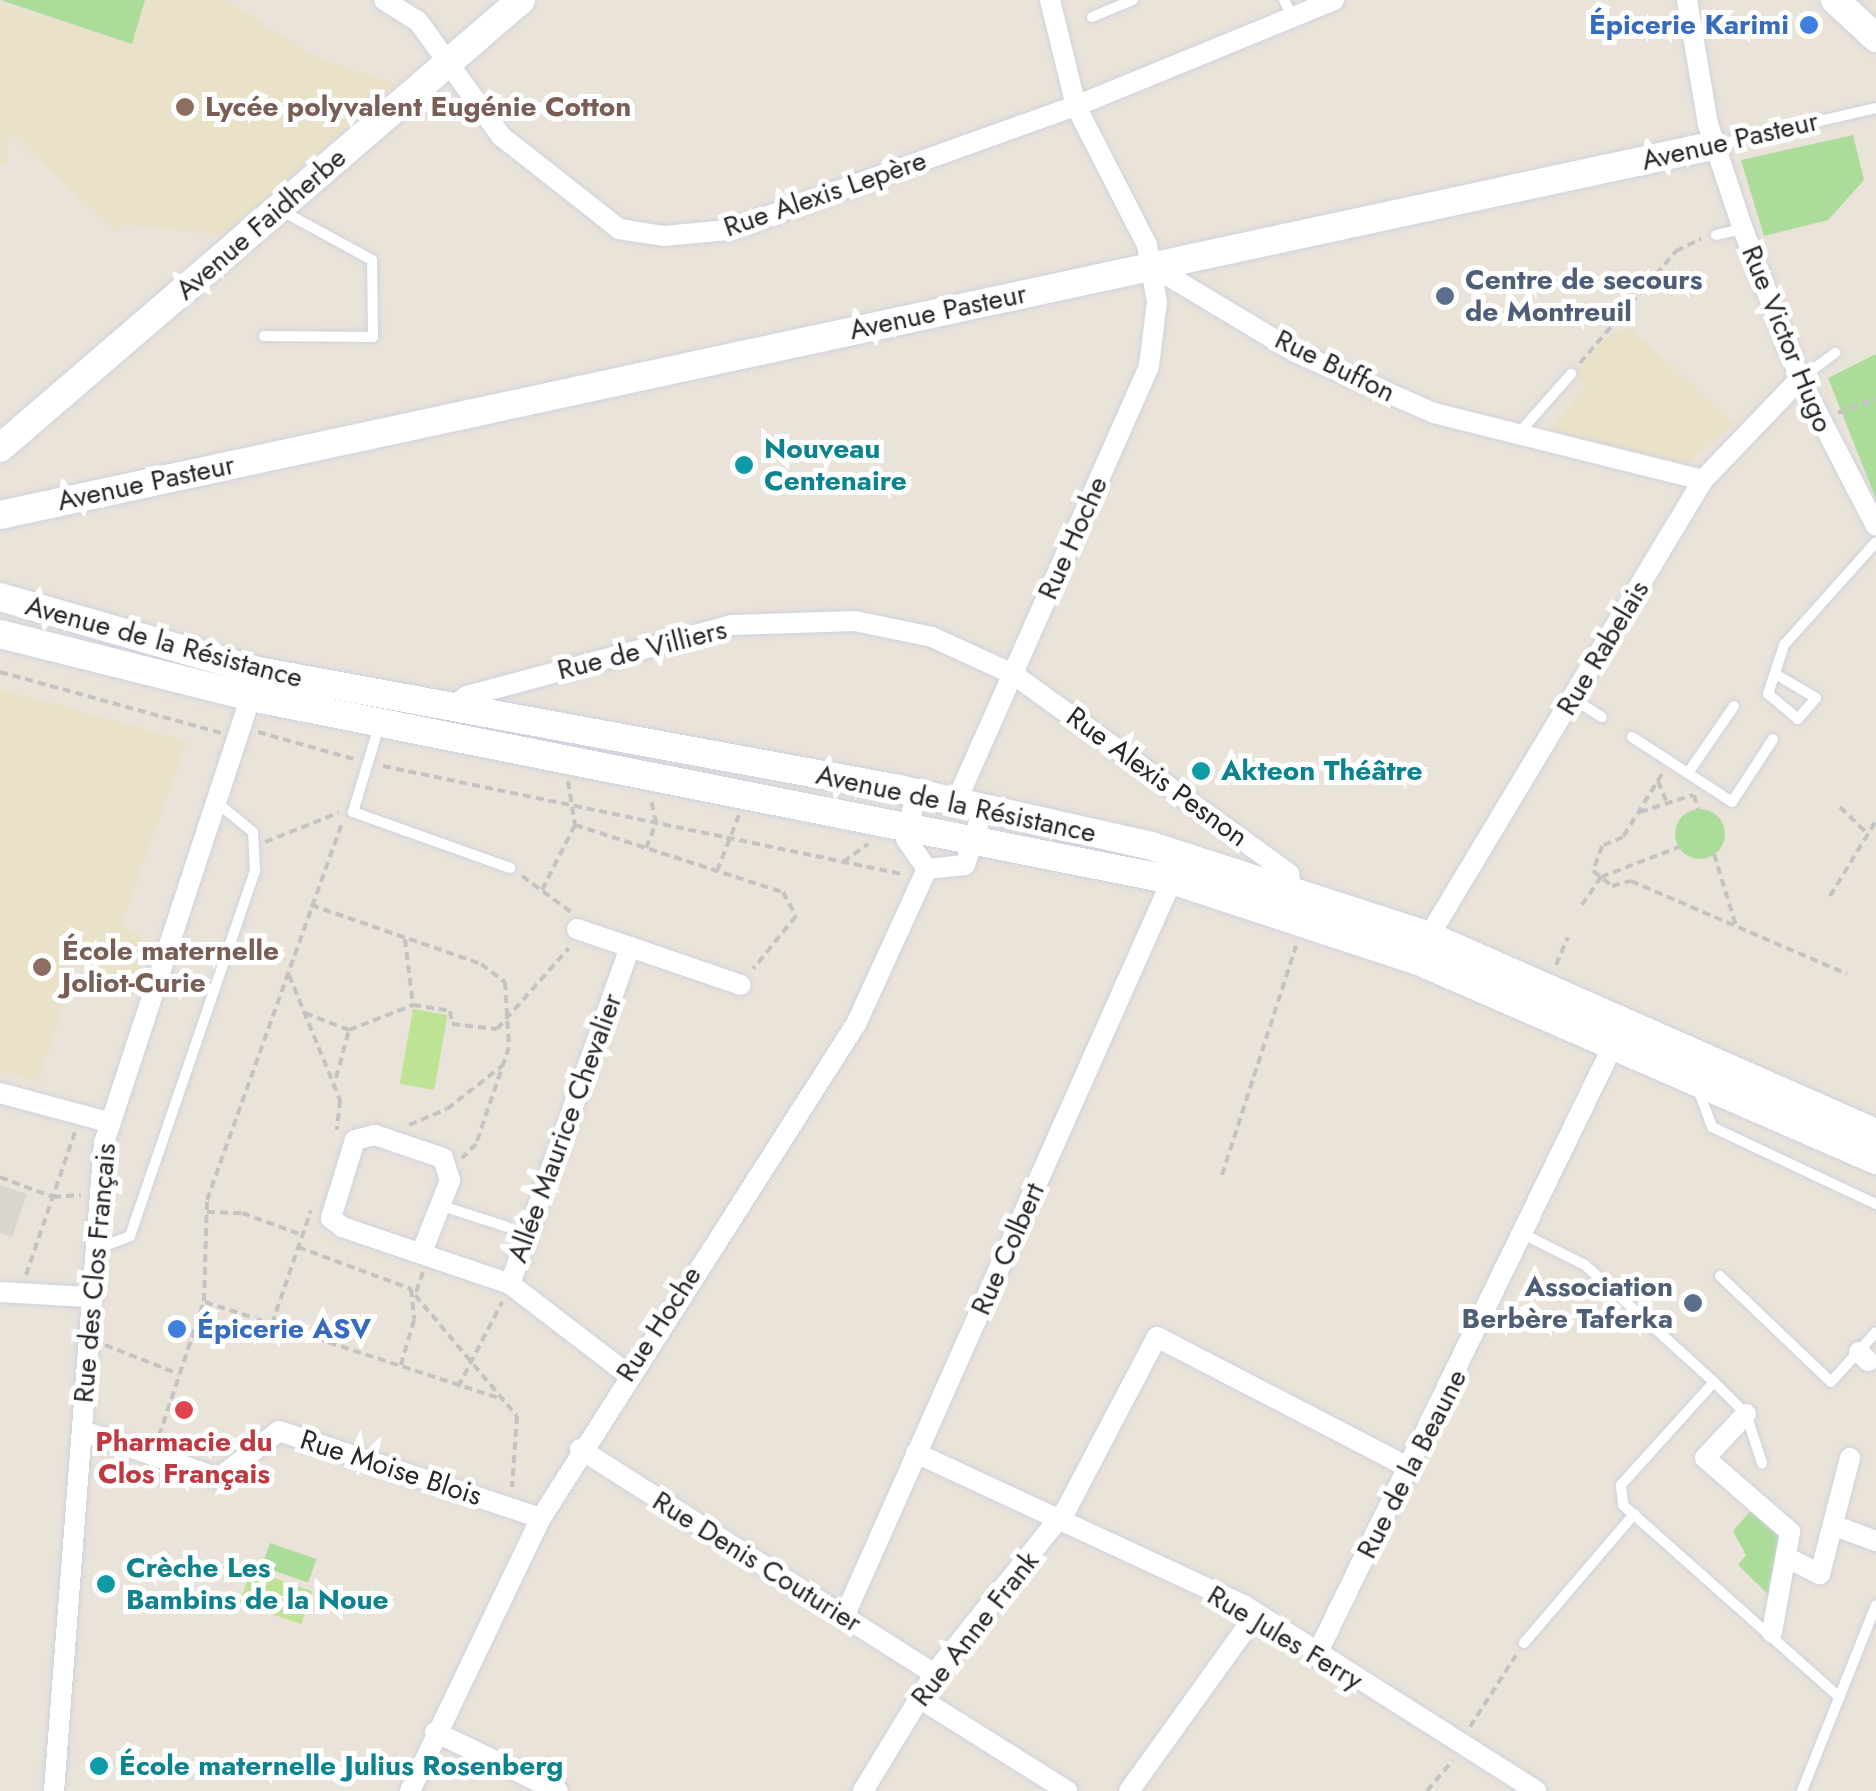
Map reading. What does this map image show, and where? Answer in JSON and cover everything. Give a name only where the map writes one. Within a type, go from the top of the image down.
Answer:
[{"type":"main road","name":"Avenue Faidherbe","points":[[0,448],[522,0]]},
{"type":"main road","points":[[1834,0],[1876,38]]},
{"type":"main road","name":"Avenue Pasteur","points":[[3,512],[1715,145]]},
{"type":"main road","name":"Avenue de la Résistance","points":[[0,597],[257,676],[380,722],[1172,880],[1304,921],[1698,1078],[1876,1160]]},
{"type":"main road","points":[[0,634],[257,676]]},
{"type":"main road","name":"Avenue de la Résistance","points":[[257,676],[916,792],[1290,881],[1431,933],[1632,1015],[1876,1133]]},
{"type":"street","name":"Rue Alexis Lepère","points":[[384,0],[418,21],[501,136],[619,228],[664,236],[729,230],[1076,106],[1289,10],[1334,0]]},
{"type":"street","points":[[1050,0],[1076,106],[1152,266]]},
{"type":"street","name":"Rue Victor Hugo","points":[[1687,0],[1715,145],[1743,230],[1800,379],[1876,526]]},
{"type":"street","name":"Rue Buffon","points":[[1152,266],[1295,352],[1434,413],[1702,480]]},
{"type":"street","name":"Rue Hoche","points":[[976,840],[970,806],[1013,674],[1148,366],[1152,266]]},
{"type":"street","name":"Rue Rabelais","points":[[1431,933],[1702,480],[1800,379]]},
{"type":"street","name":"Rue de Villiers","points":[[449,709],[468,696],[732,625],[855,621],[932,637],[1013,674]]},
{"type":"street","name":"Rue Alexis Pesnon","points":[[1013,674],[1290,881]]},
{"type":"street","name":"Rue des Clos Français","points":[[54,1791],[83,1431],[89,1297],[108,1122],[220,805],[245,729],[257,676]]},
{"type":"street","points":[[916,792],[909,826],[910,850],[925,874],[965,865],[976,840]]},
{"type":"street","name":"Rue Hoche","points":[[410,1791],[541,1518],[626,1374],[856,1024],[925,874]]},
{"type":"street","name":"Rue Colbert","points":[[844,1617],[1172,880]]},
{"type":"street","points":[[578,930],[741,985]]},
{"type":"street","name":"Allée Maurice Chevalier","points":[[626,1374],[510,1284],[630,947]]},
{"type":"street","name":"Rue de la Beaune","points":[[1316,1656],[1502,1284],[1609,1054]]},
{"type":"street","points":[[0,1092],[108,1122]]},
{"type":"street","points":[[425,1253],[448,1169],[443,1158],[390,1140],[364,1136],[346,1150],[331,1218],[425,1253],[510,1284]]},
{"type":"street","points":[[10,1293],[89,1297]]},
{"type":"street","name":"Rue Anne Frank","points":[[863,1791],[934,1674],[1059,1521],[1157,1337],[1410,1468]]},
{"type":"street","points":[[1746,1414],[1705,1458],[1790,1532],[1772,1632]]},
{"type":"street","name":"Rue Moise Blois","points":[[83,1431],[219,1478],[279,1431],[541,1518]]},
{"type":"street","name":"Rue Denis Couturier","points":[[580,1450],[934,1674]]},
{"type":"street","name":"Rue Jules Ferry","points":[[916,1453],[1254,1617],[1536,1791]]},
{"type":"street","points":[[1786,1557],[1820,1574],[1850,1458]]},
{"type":"street","points":[[1835,1526],[1876,1541]]},
{"type":"street","points":[[1129,1791],[1254,1617]]},
{"type":"street","points":[[919,1698],[1068,1791]]},
{"type":"street","points":[[436,1732],[558,1791]]},
{"type":"lane","points":[[1092,18],[1133,0]]},
{"type":"lane","name":"Avenue Pasteur","points":[[1715,145],[1876,108]]},
{"type":"lane","points":[[264,336],[373,338],[372,260],[279,209]]},
{"type":"lane","points":[[1716,236],[1743,230]]},
{"type":"lane","points":[[1800,379],[1835,353]]},
{"type":"lane","points":[[1517,436],[1571,374]]},
{"type":"lane","points":[[1777,675],[1816,698],[1798,720],[1768,694],[1784,645],[1876,542]]},
{"type":"lane","points":[[1574,698],[1602,718]]},
{"type":"lane","points":[[1688,774],[1734,706]]},
{"type":"lane","points":[[380,722],[353,812],[510,868]]},
{"type":"lane","points":[[1632,737],[1732,802],[1773,739]]},
{"type":"lane","points":[[94,1250],[116,1248],[134,1226],[255,870],[256,839],[220,805]]},
{"type":"lane","points":[[1698,1078],[1712,1126],[1876,1204]]},
{"type":"lane","points":[[438,1205],[507,1227]]},
{"type":"lane","points":[[1525,1235],[1585,1265],[1714,1382],[1746,1414],[1762,1464]]},
{"type":"lane","points":[[1720,1276],[1831,1382],[1863,1357],[1876,1332]]},
{"type":"lane","points":[[1714,1382],[1621,1485],[1634,1514],[1772,1632],[1838,1696]]},
{"type":"lane","points":[[1524,1643],[1634,1514]]},
{"type":"lane","points":[[1802,1791],[1876,1605]]},
{"type":"path","points":[[1571,374],[1676,252],[1716,236]]},
{"type":"path","points":[[1838,413],[1876,399]]},
{"type":"path","points":[[0,672],[223,734],[228,723],[368,763],[843,862],[925,874]]},
{"type":"path","points":[[1670,762],[1623,837],[1602,846],[1594,871],[1847,974]]},
{"type":"path","points":[[542,890],[575,825],[575,806],[566,777]]},
{"type":"path","points":[[1658,780],[1667,803]]},
{"type":"path","points":[[1638,812],[1712,789]]},
{"type":"path","points":[[646,848],[656,823],[648,792]]},
{"type":"path","points":[[1694,795],[1698,809]]},
{"type":"path","points":[[1840,807],[1868,834]]},
{"type":"path","points":[[717,871],[741,810]]},
{"type":"path","points":[[256,839],[284,841],[353,812]]},
{"type":"path","points":[[152,1454],[204,1301],[207,1212],[337,827],[353,812]]},
{"type":"path","points":[[1830,896],[1876,821]]},
{"type":"path","points":[[575,825],[717,871],[795,904],[796,916],[741,985]]},
{"type":"path","points":[[843,862],[880,836]]},
{"type":"path","points":[[1582,904],[1601,877],[1679,846]]},
{"type":"path","points":[[1714,854],[1736,926]]},
{"type":"path","points":[[306,1013],[350,1030],[413,1005],[450,1011],[452,1024],[497,1029],[514,1020],[578,930],[572,912],[510,868]]},
{"type":"path","points":[[311,905],[494,970],[513,998],[514,1020],[503,1065],[476,1144],[448,1169]]},
{"type":"path","points":[[1222,1175],[1304,921]]},
{"type":"path","points":[[1556,965],[1568,937]]},
{"type":"path","points":[[405,938],[413,1005]]},
{"type":"path","points":[[288,972],[335,1083]]},
{"type":"path","points":[[336,1139],[335,1083],[350,1030]]},
{"type":"path","points":[[390,1140],[503,1065]]},
{"type":"path","points":[[10,1293],[54,1197],[80,1114]]},
{"type":"path","points":[[0,1177],[54,1197],[99,1194]]},
{"type":"path","points":[[272,1324],[314,1203]]},
{"type":"path","points":[[207,1212],[242,1213],[302,1235]]},
{"type":"path","points":[[298,1247],[415,1295],[472,1360],[504,1400],[518,1426],[510,1507]]},
{"type":"path","points":[[400,1368],[425,1253]]},
{"type":"path","points":[[457,1388],[510,1284]]},
{"type":"path","points":[[204,1301],[457,1388],[504,1400]]},
{"type":"path","points":[[86,1340],[179,1374]]},
{"type":"path","points":[[1427,1791],[1461,1745],[1524,1643]]},
{"type":"shaded area","name":"Lycée polyvalent Eugénie Cotton","points":[[145,0],[226,0],[316,57],[397,84],[222,235],[125,224],[116,232],[8,131],[8,163],[0,163],[0,3],[131,44]]},
{"type":"shaded area","points":[[1629,327],[1734,423],[1687,464],[1547,432],[1586,386],[1574,374],[1609,335]]},
{"type":"shaded area","points":[[0,689],[187,741],[122,923],[150,945],[135,986],[75,965],[39,1082],[0,1071]]},
{"type":"shaded area","points":[[0,1185],[27,1194],[12,1237],[0,1233]]},
{"type":"green space","points":[[0,0],[145,0],[132,44]]},
{"type":"green space","points":[[1853,135],[1864,180],[1828,220],[1764,236],[1741,160]]},
{"type":"green space","points":[[1876,354],[1876,499],[1828,378]]},
{"type":"green space","points":[[1700,809],[1718,816],[1725,834],[1718,852],[1700,859],[1682,852],[1675,834],[1682,816]]},
{"type":"green space","points":[[413,1009],[447,1015],[434,1090],[400,1084]]},
{"type":"green space","points":[[1754,1507],[1781,1531],[1776,1602],[1738,1565],[1746,1555],[1733,1531]]},
{"type":"green space","points":[[270,1543],[316,1559],[308,1583],[262,1567]]},
{"type":"green space","points":[[251,1570],[312,1591],[301,1624],[240,1603]]},
{"type":"place","name":"Épicerie Karimi","points":[[1809,25]]},
{"type":"place","name":"Lycée polyvalent Eugénie Cotton","points":[[185,107]]},
{"type":"place","name":"Centre de secours de Montreuil","points":[[1445,296]]},
{"type":"place","name":"Nouveau Centenaire","points":[[744,465]]},
{"type":"place","name":"Akteon Théâtre","points":[[1201,771]]},
{"type":"place","name":"École maternelle Joliot-Curie","points":[[42,967]]},
{"type":"place","name":"Association Berbère Taferka","points":[[1693,1303]]},
{"type":"place","name":"Épicerie ASV","points":[[177,1329]]},
{"type":"place","name":"Pharmacie du Clos Français","points":[[184,1410]]},
{"type":"place","name":"Crèche Les Bambins de la Noue","points":[[106,1584]]},
{"type":"place","name":"École maternelle Julius Rosenberg","points":[[99,1766]]}]
